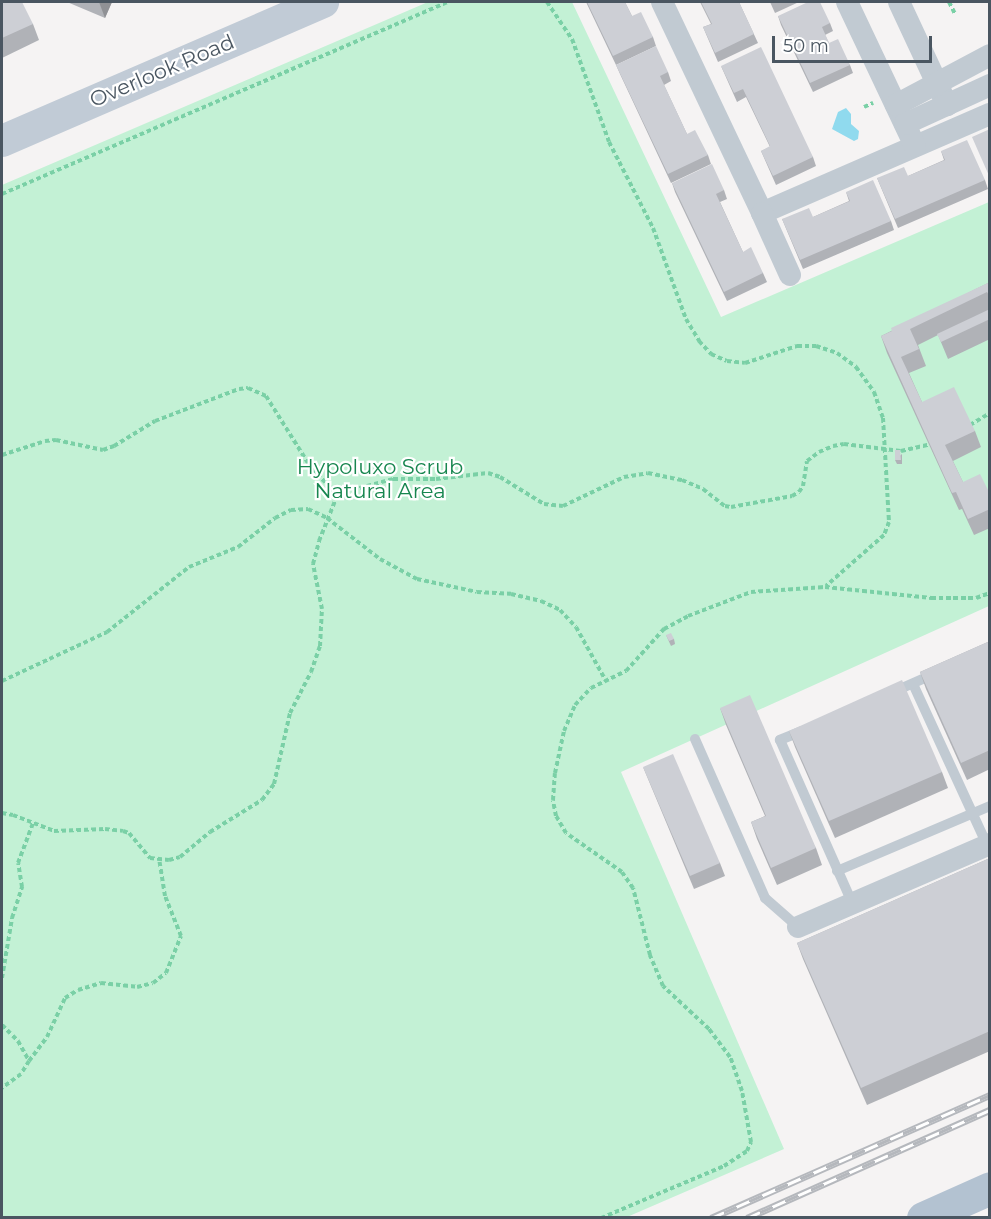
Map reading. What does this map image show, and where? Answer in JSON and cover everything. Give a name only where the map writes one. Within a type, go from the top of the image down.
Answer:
[{"type":"main road","points":[[922,1218],[990,1188]]},
{"type":"street","name":"Overlook Road","points":[[2,141],[323,2]]},
{"type":"street","points":[[662,2],[790,275]]},
{"type":"street","points":[[847,2],[915,146]]},
{"type":"street","points":[[899,2],[947,105]]},
{"type":"street","points":[[901,115],[937,83],[990,55]]},
{"type":"street","points":[[901,115],[947,105],[990,85]]},
{"type":"street","points":[[762,213],[990,114]]},
{"type":"street","points":[[798,927],[988,845]]},
{"type":"lane","points":[[882,697],[946,669]]},
{"type":"lane","points":[[913,684],[988,845]]},
{"type":"lane","points":[[811,727],[780,740],[853,905]]},
{"type":"lane","points":[[695,739],[765,898],[798,927]]},
{"type":"lane","points":[[837,871],[990,806]]},
{"type":"path","points":[[2,194],[448,2]]},
{"type":"path","points":[[547,2],[572,39],[609,142],[652,228],[686,319],[699,341],[711,354],[727,361],[745,363],[797,346],[816,346],[837,354],[856,367],[874,392],[884,418],[889,522],[884,535],[825,587]]},
{"type":"path","points":[[949,2],[955,14]]},
{"type":"path","points":[[2,455],[45,441],[56,440],[103,450],[114,446],[155,421],[239,388],[248,388],[266,396],[308,463],[331,488],[345,492],[393,479],[436,479],[488,473],[500,477],[533,499],[554,507],[577,502],[624,477],[648,473],[682,480],[703,489],[724,506],[739,506],[792,496],[799,492],[803,486],[807,461],[819,452],[844,444],[901,451],[928,444]]},
{"type":"path","points":[[970,424],[990,413]]},
{"type":"path","points":[[2,813],[54,831],[80,829],[123,831],[129,833],[150,858],[159,860],[180,857],[210,832],[262,800],[274,784],[290,713],[311,672],[320,646],[322,609],[313,564],[327,518],[339,491]]},
{"type":"path","points":[[2,681],[107,632],[189,567],[238,547],[275,518],[291,510],[308,509],[327,518],[380,559],[417,579],[477,592],[511,594],[541,601],[560,610],[576,627],[606,681]]},
{"type":"path","points":[[601,1218],[724,1166],[747,1151],[751,1142],[742,1091],[730,1057],[709,1029],[663,986],[650,956],[633,888],[622,872],[566,833],[556,816],[553,800],[555,773],[564,731],[575,705],[591,688],[626,671],[664,629],[688,616],[751,592],[825,587],[931,598],[976,598],[990,593]]},
{"type":"path","points":[[2,978],[12,918],[22,888],[18,863],[33,823]]},
{"type":"path","points":[[2,1088],[21,1074],[47,1037],[65,999],[78,990],[101,983],[137,987],[153,983],[166,973],[181,936],[165,896],[159,860]]},
{"type":"path","points":[[2,1025],[18,1041],[29,1061]]},
{"type":"green space","name":"Hypoluxo Scrub Natural Area","points":[[428,2],[572,2],[721,317],[989,202],[989,606],[621,772],[784,1149],[627,1217],[2,1217],[2,185]]},
{"type":"water","points":[[846,108],[851,114],[851,124],[859,131],[858,139],[854,141],[832,129],[838,112]]},
{"type":"building","points":[[2,2],[22,2],[33,24],[2,38]]},
{"type":"building","points":[[587,2],[625,2],[632,16],[641,12],[653,37],[613,56]]},
{"type":"building","points":[[701,2],[739,2],[754,34],[715,53],[703,27],[712,24]]},
{"type":"building","points":[[808,2],[820,2],[830,23],[822,27],[829,43],[838,39],[850,65],[810,83],[778,16]]},
{"type":"building","points":[[656,46],[668,72],[660,76],[687,134],[695,130],[708,155],[668,174],[616,65]]},
{"type":"building","points":[[761,47],[813,157],[773,176],[761,151],[770,146],[743,89],[734,93],[721,66]]},
{"type":"building","points":[[990,129],[990,178],[972,137]]},
{"type":"building","points":[[967,140],[985,180],[895,219],[877,178],[904,167],[908,176],[945,160],[941,151]]},
{"type":"building","points":[[712,164],[724,190],[716,194],[743,252],[751,247],[763,273],[724,292],[672,183]]},
{"type":"building","points":[[873,180],[891,221],[800,260],[782,219],[809,208],[813,217],[850,201],[846,192]]},
{"type":"building","points":[[990,282],[990,297],[987,292],[910,329],[919,349],[901,357],[922,402],[954,387],[975,431],[945,445],[963,482],[980,474],[990,494],[990,509],[968,519],[956,492],[952,493],[881,336],[892,331],[891,328]]},
{"type":"building","points":[[990,309],[990,319],[941,342],[937,334]]},
{"type":"building","points":[[895,450],[900,450],[901,460],[895,460]]},
{"type":"building","points":[[671,633],[674,639],[669,641],[666,635]]},
{"type":"building","points":[[990,641],[990,750],[961,763],[920,672]]},
{"type":"building","points":[[902,680],[942,772],[829,821],[789,731]]},
{"type":"building","points":[[750,695],[816,848],[771,868],[751,822],[766,816],[720,708]]},
{"type":"building","points":[[673,754],[720,863],[690,876],[643,767]]},
{"type":"building","points":[[990,858],[990,1031],[861,1088],[797,943]]},
{"type":"railway","points":[[711,1218],[990,1095]]},
{"type":"railway","points":[[747,1218],[990,1110]]}]
